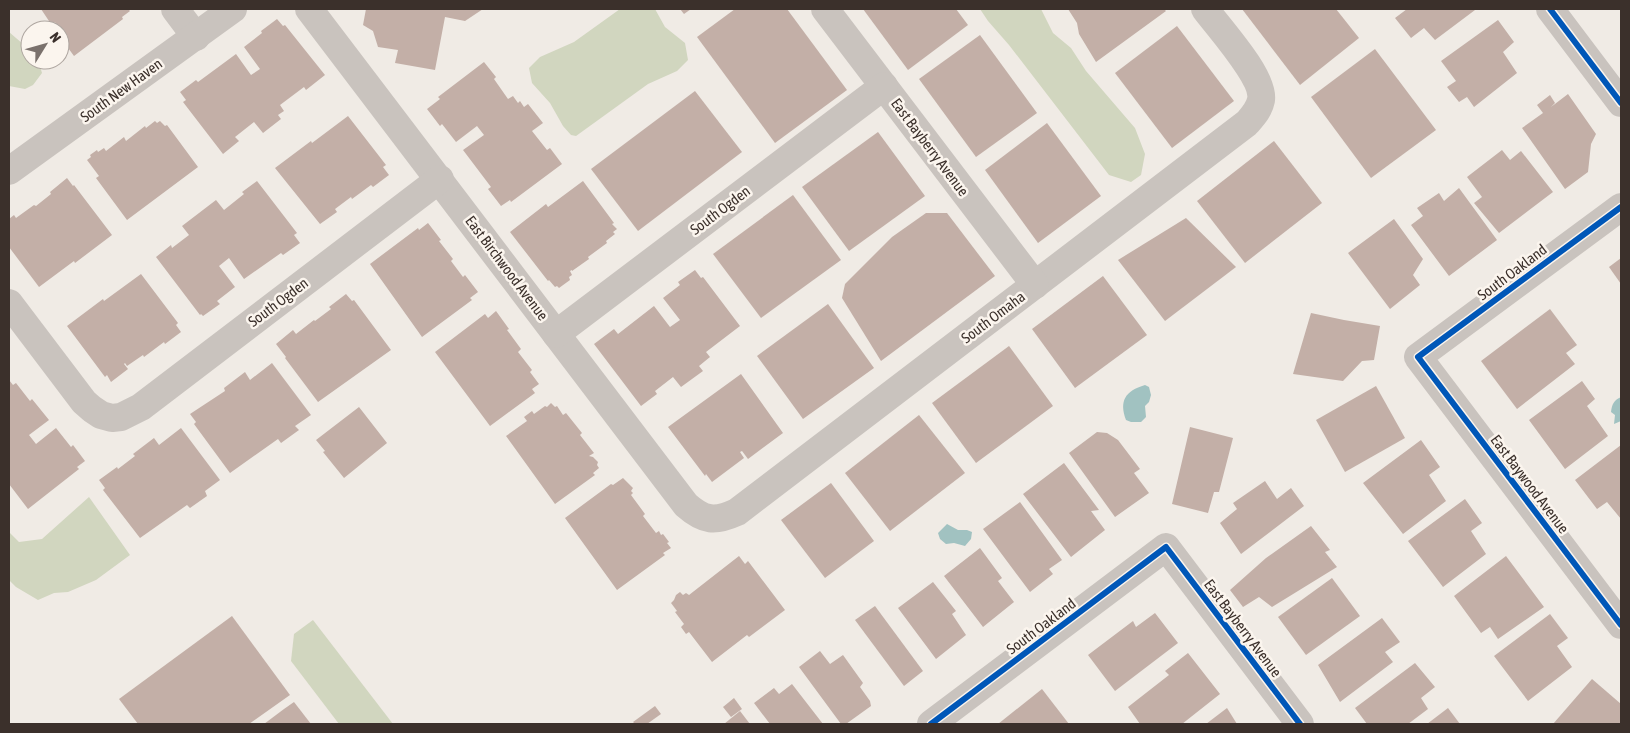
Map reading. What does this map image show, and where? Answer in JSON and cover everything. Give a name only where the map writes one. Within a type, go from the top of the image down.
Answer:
[{"type":"street","points":[[175,9],[196,36]]},
{"type":"street","name":"South New Haven","points":[[9,171],[233,9]]},
{"type":"street","name":"East Birchwood Avenue","points":[[309,9],[686,505],[697,514],[710,519]]},
{"type":"street","name":"East Bayberry Avenue","points":[[825,9],[1035,285]]},
{"type":"street","name":"South Omaha","points":[[710,519],[724,518],[737,512],[1247,123],[1257,112],[1261,99],[1259,84],[1251,69],[1205,9]]},
{"type":"street","points":[[1550,9],[1621,103]]},
{"type":"street","name":"South Ogden","points":[[556,334],[884,86]]},
{"type":"street","name":"South Ogden","points":[[9,303],[84,402],[102,415],[112,418],[121,417],[141,407],[440,179]]},
{"type":"street","name":"South Oakland","points":[[1418,357],[1621,207]]},
{"type":"street","name":"East Baywood Avenue","points":[[1418,357],[1621,625]]},
{"type":"street","name":"East Bayberry Avenue","points":[[1166,548],[1300,724]]},
{"type":"street","name":"South Oakland","points":[[931,724],[1166,548]]},
{"type":"green space","points":[[620,9],[655,9],[665,27],[685,43],[688,60],[677,71],[648,84],[576,136],[571,135],[563,126],[550,103],[532,83],[529,68],[540,57],[574,42]]},
{"type":"green space","points":[[980,9],[1041,9],[1053,33],[1071,48],[1086,71],[1135,128],[1145,154],[1141,175],[1131,182],[1109,175]]},
{"type":"green space","points":[[9,32],[20,41],[20,70],[41,70],[42,73],[33,85],[25,89],[9,86]]},
{"type":"green space","points":[[89,497],[130,555],[96,580],[68,592],[54,593],[38,600],[16,587],[9,580],[9,532],[19,542],[42,539]]},
{"type":"green space","points":[[313,620],[393,724],[339,724],[291,661],[294,634]]},
{"type":"water","points":[[1145,385],[1149,387],[1151,395],[1149,402],[1145,406],[1146,417],[1141,422],[1126,420],[1123,407],[1125,398],[1133,390]]},
{"type":"water","points":[[1621,397],[1621,421],[1614,424],[1615,415],[1611,412],[1612,407],[1615,401]]},
{"type":"water","points":[[947,524],[958,530],[972,532],[971,539],[965,546],[954,543],[946,544],[940,539],[938,533]]},
{"type":"building","points":[[41,9],[128,9],[130,11],[122,17],[123,19],[74,56],[70,51],[70,20],[48,20]]},
{"type":"building","points":[[366,9],[483,9],[465,21],[445,17],[435,70],[395,63],[398,50],[378,47],[373,31],[363,25]]},
{"type":"building","points":[[680,9],[691,9],[684,14]]},
{"type":"building","points":[[735,9],[787,9],[847,90],[775,143],[697,37]]},
{"type":"building","points":[[863,9],[956,9],[968,25],[908,70]]},
{"type":"building","points":[[1068,9],[1164,9],[1166,11],[1096,62],[1079,34],[1077,23]]},
{"type":"building","points":[[1242,9],[1336,9],[1359,38],[1300,85]]},
{"type":"building","points":[[1407,9],[1475,10],[1435,40],[1424,28],[1411,38],[1395,18]]},
{"type":"building","points":[[277,19],[283,26],[285,25],[325,75],[306,90],[304,87],[280,105],[284,111],[278,115],[281,119],[263,133],[254,122],[235,137],[239,141],[223,154],[183,102],[186,100],[180,92],[196,80],[198,82],[236,54],[251,75],[260,69],[244,47]]},
{"type":"building","points":[[1498,20],[1514,42],[1503,52],[1517,73],[1474,107],[1467,97],[1459,102],[1447,87],[1456,81],[1441,61]]},
{"type":"building","points":[[1177,26],[1234,101],[1172,148],[1115,73]]},
{"type":"building","points":[[980,35],[1037,113],[976,157],[919,79]]},
{"type":"building","points":[[1375,49],[1436,130],[1371,178],[1311,97]]},
{"type":"building","points":[[484,62],[496,77],[494,79],[508,99],[513,96],[524,107],[528,104],[543,123],[532,131],[547,150],[550,148],[562,164],[511,202],[510,200],[501,206],[488,189],[491,187],[463,150],[484,135],[477,126],[456,142],[427,109],[440,99],[438,97]]},
{"type":"building","points":[[695,91],[742,152],[638,231],[591,169]]},
{"type":"building","points":[[1568,94],[1596,134],[1591,144],[1588,172],[1565,189],[1522,128],[1543,113],[1537,105],[1550,95],[1555,103],[1551,107]]},
{"type":"building","points":[[348,116],[386,165],[383,167],[389,175],[373,187],[371,185],[352,199],[351,197],[335,209],[337,212],[320,224],[275,168]]},
{"type":"building","points":[[155,121],[157,123],[160,121],[165,126],[167,125],[198,167],[127,220],[96,178],[99,176],[87,160],[97,150],[98,152],[104,148],[106,151],[124,137],[126,141],[145,126],[146,128]]},
{"type":"building","points":[[1047,123],[1101,196],[1038,243],[985,170]]},
{"type":"building","points":[[878,132],[925,196],[849,251],[802,187]]},
{"type":"building","points":[[1274,141],[1322,203],[1245,263],[1197,201]]},
{"type":"building","points":[[1502,150],[1510,160],[1521,151],[1553,192],[1499,233],[1474,203],[1482,197],[1467,177]]},
{"type":"building","points":[[67,178],[112,235],[39,287],[9,247],[9,219],[14,215],[16,218],[34,205],[36,206]]},
{"type":"building","points":[[257,181],[297,233],[294,235],[300,243],[283,255],[281,253],[244,279],[229,258],[219,266],[235,287],[217,301],[220,304],[203,316],[200,315],[156,257],[171,245],[172,248],[189,235],[182,226],[216,200],[224,210],[244,194],[242,192]]},
{"type":"building","points":[[583,181],[617,229],[613,232],[615,234],[606,241],[607,243],[588,257],[589,259],[570,271],[572,275],[569,277],[570,280],[559,288],[548,281],[510,232],[546,204],[548,207]]},
{"type":"building","points":[[1459,188],[1497,240],[1449,276],[1411,225],[1423,216],[1417,208],[1439,193],[1444,201]]},
{"type":"building","points":[[793,195],[841,260],[761,318],[713,254]]},
{"type":"building","points":[[926,213],[947,213],[995,276],[881,361],[842,298],[845,284],[892,237]]},
{"type":"building","points":[[1186,218],[1236,267],[1165,321],[1118,260]]},
{"type":"building","points":[[1394,219],[1423,259],[1413,275],[1420,285],[1390,309],[1348,253]]},
{"type":"building","points":[[428,223],[453,259],[451,261],[478,292],[470,298],[472,300],[422,337],[370,264],[418,228],[419,230]]},
{"type":"building","points":[[1621,258],[1621,284],[1609,267]]},
{"type":"building","points":[[695,270],[701,278],[703,277],[740,326],[706,352],[710,357],[699,366],[703,371],[681,387],[673,377],[655,391],[657,394],[641,406],[594,344],[614,329],[618,334],[654,306],[670,327],[680,320],[663,298],[680,285],[678,282]]},
{"type":"building","points":[[141,274],[178,323],[176,325],[181,332],[144,357],[143,355],[127,366],[125,363],[128,369],[111,382],[107,375],[105,377],[67,326]]},
{"type":"building","points":[[1103,276],[1147,335],[1075,388],[1032,329]]},
{"type":"building","points":[[346,294],[352,301],[354,300],[391,350],[318,402],[276,344],[293,330],[296,334],[315,321]]},
{"type":"building","points":[[828,304],[874,368],[803,419],[757,356]]},
{"type":"building","points":[[1550,309],[1577,345],[1566,353],[1575,364],[1517,409],[1481,361]]},
{"type":"building","points":[[496,311],[521,349],[518,352],[532,370],[530,372],[539,384],[532,389],[535,393],[490,426],[435,352],[485,314],[488,318]]},
{"type":"building","points":[[1311,313],[1380,326],[1374,360],[1362,361],[1343,381],[1293,374]]},
{"type":"building","points":[[1009,346],[1053,406],[976,463],[932,403]]},
{"type":"building","points":[[272,363],[311,415],[295,426],[299,430],[281,443],[278,439],[230,473],[194,424],[196,422],[190,414],[225,391],[224,388],[245,372],[250,380]]},
{"type":"building","points":[[741,374],[783,433],[748,459],[742,451],[740,452],[744,458],[712,482],[706,474],[705,476],[668,427]]},
{"type":"building","points":[[9,380],[13,385],[16,383],[30,401],[32,399],[49,420],[29,435],[36,444],[56,428],[71,447],[73,445],[85,461],[77,467],[79,469],[28,509],[9,484]]},
{"type":"building","points":[[1582,381],[1595,399],[1587,406],[1608,436],[1565,469],[1529,420]]},
{"type":"building","points":[[1376,386],[1405,438],[1345,472],[1316,420]]},
{"type":"building","points":[[551,403],[555,407],[557,406],[563,415],[566,413],[582,433],[580,435],[594,453],[589,456],[598,462],[599,468],[593,473],[595,475],[555,504],[506,436],[527,421],[524,417],[532,411],[534,414]]},
{"type":"building","points":[[359,407],[387,443],[344,478],[316,440]]},
{"type":"building","points":[[919,415],[965,473],[890,531],[845,473]]},
{"type":"building","points":[[1190,427],[1233,438],[1219,492],[1214,492],[1208,513],[1172,504]]},
{"type":"building","points":[[181,428],[220,480],[205,491],[207,496],[190,508],[187,505],[140,538],[103,490],[105,488],[99,480],[117,467],[118,469],[135,456],[133,454],[154,438],[159,445]]},
{"type":"building","points":[[1097,432],[1107,433],[1118,440],[1140,469],[1134,473],[1149,493],[1115,517],[1069,453]]},
{"type":"building","points":[[1421,440],[1440,467],[1429,475],[1446,501],[1403,534],[1363,483]]},
{"type":"building","points":[[1621,445],[1621,519],[1607,502],[1597,509],[1575,480]]},
{"type":"building","points":[[1064,463],[1099,510],[1091,511],[1105,530],[1071,557],[1023,494]]},
{"type":"building","points":[[623,478],[633,488],[631,495],[645,514],[643,516],[656,533],[659,531],[661,535],[663,534],[671,548],[663,553],[665,555],[617,590],[565,518],[611,484],[613,485]]},
{"type":"building","points":[[1265,481],[1277,499],[1291,488],[1304,506],[1241,554],[1220,523],[1237,509],[1233,503]]},
{"type":"building","points":[[831,483],[874,541],[825,578],[781,520]]},
{"type":"building","points":[[1465,499],[1482,523],[1471,531],[1486,554],[1443,587],[1408,541]]},
{"type":"building","points":[[1020,502],[1062,560],[1049,569],[1053,574],[1030,592],[983,529]]},
{"type":"building","points":[[1311,526],[1330,550],[1325,552],[1337,567],[1272,607],[1259,597],[1243,607],[1230,590],[1266,558]]},
{"type":"building","points":[[980,548],[1002,578],[998,581],[1014,602],[983,627],[944,576]]},
{"type":"building","points":[[739,556],[745,564],[748,561],[785,610],[749,637],[747,635],[712,662],[689,632],[686,634],[681,627],[684,624],[671,603],[680,592],[683,595],[686,593],[689,595]]},
{"type":"building","points":[[1506,556],[1544,607],[1498,639],[1490,627],[1481,633],[1454,596]]},
{"type":"building","points":[[1332,578],[1360,616],[1306,655],[1278,617]]},
{"type":"building","points":[[933,582],[956,611],[952,614],[966,635],[936,659],[898,608]]},
{"type":"building","points":[[875,606],[923,671],[904,686],[855,620]]},
{"type":"building","points":[[1155,613],[1178,643],[1115,691],[1088,655],[1133,621],[1136,627]]},
{"type":"building","points":[[1550,614],[1568,638],[1557,646],[1572,667],[1528,701],[1494,656]]},
{"type":"building","points":[[232,616],[290,695],[249,724],[138,724],[119,699]]},
{"type":"building","points":[[1382,618],[1400,642],[1385,652],[1393,662],[1340,702],[1318,665]]},
{"type":"building","points":[[820,651],[830,664],[843,655],[863,683],[860,687],[870,701],[871,706],[846,724],[841,724],[799,667]]},
{"type":"building","points":[[1188,653],[1220,694],[1182,724],[1140,724],[1128,707],[1169,675],[1165,671]]},
{"type":"building","points":[[1415,663],[1435,687],[1421,698],[1428,709],[1408,724],[1367,724],[1355,708]]},
{"type":"building","points":[[1592,679],[1621,704],[1621,724],[1553,724]]},
{"type":"building","points":[[792,684],[823,724],[770,724],[754,703],[774,688],[779,694]]},
{"type":"building","points":[[1042,689],[1069,724],[998,724]]},
{"type":"building","points":[[734,698],[742,709],[731,717],[723,707]]},
{"type":"building","points":[[294,702],[311,724],[264,724],[284,709]]},
{"type":"building","points":[[655,706],[661,714],[647,724],[635,724],[633,722]]},
{"type":"building","points":[[1227,708],[1237,724],[1206,724]]},
{"type":"building","points":[[1448,708],[1460,724],[1427,724]]},
{"type":"building","points":[[740,711],[750,724],[724,724]]},
{"type":"cycle path","points":[[1550,9],[1621,103]]},
{"type":"cycle path","points":[[1621,207],[1418,357],[1621,625]]},
{"type":"cycle path","points":[[931,724],[1166,547],[1300,724]]}]
